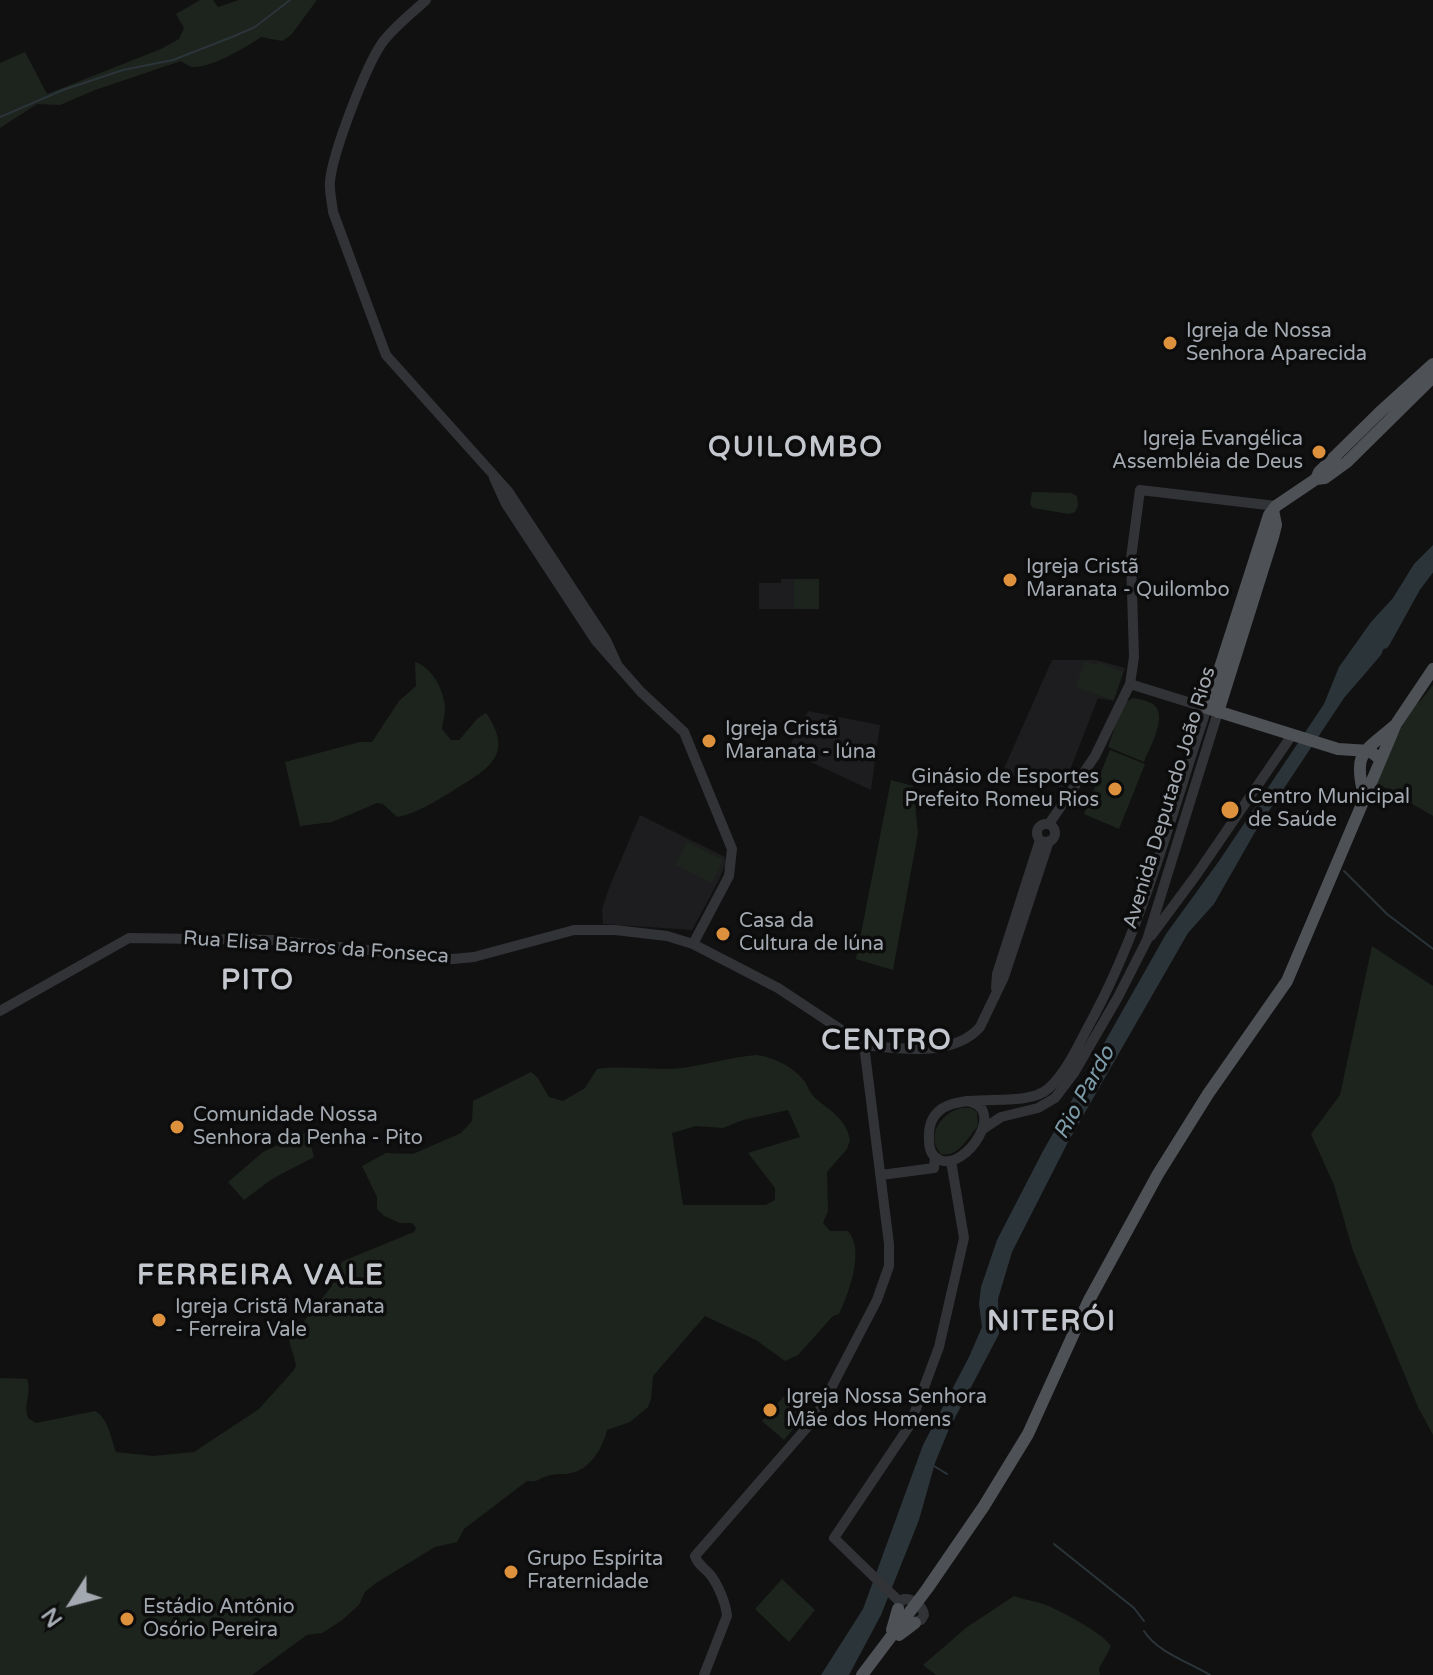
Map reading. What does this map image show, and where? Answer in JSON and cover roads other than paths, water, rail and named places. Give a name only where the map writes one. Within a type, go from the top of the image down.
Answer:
[{"type":"main road","points":[[1316,479],[1319,472],[1380,412],[1433,364]]},
{"type":"main road","points":[[1275,508],[1347,462],[1433,377]]},
{"type":"main road","name":"Avenida Deputado João Rios","points":[[1213,710],[1266,521],[1275,508]]},
{"type":"main road","points":[[881,1650],[894,1624],[984,1506],[1028,1434],[1088,1302],[1158,1174],[1208,1094],[1287,981],[1396,724],[1433,669]]},
{"type":"main road","points":[[1213,710],[1336,748],[1365,749]]},
{"type":"main road","points":[[1364,797],[1357,766],[1365,749],[1396,724]]},
{"type":"main road","points":[[1336,748],[1365,771],[1377,765]]},
{"type":"main road","points":[[1365,749],[1377,765]]},
{"type":"main road","points":[[862,1675],[905,1609]]},
{"type":"street","points":[[426,0],[389,35],[369,65],[331,174],[331,199],[336,220],[386,355],[494,478],[506,504],[591,633],[648,699],[684,732],[732,849],[729,876],[693,944]]},
{"type":"street","points":[[704,1675],[727,1616],[724,1601],[711,1575],[697,1563],[696,1553],[810,1426],[859,1338],[887,1277],[889,1244],[864,1045],[912,1048],[958,1044],[980,1027],[1004,977],[1045,841],[1055,831],[1049,824],[1095,756],[1130,684],[1134,657],[1131,558],[1140,490],[1275,508]]},
{"type":"street","points":[[1130,684],[1213,710]]},
{"type":"street","name":"Avenida Deputado João Rios","points":[[983,1129],[1001,1117],[1047,1104],[1061,1091],[1088,1049],[1147,940],[1213,710]]},
{"type":"street","name":"Avenida Deputado João Rios","points":[[966,1101],[1013,1101],[1034,1097],[1047,1090],[1068,1063],[1131,940],[1213,710]]},
{"type":"street","points":[[1147,940],[1296,736]]},
{"type":"street","name":"Rua Elisa Barros da Fonseca","points":[[0,1011],[129,938],[272,940],[453,959],[474,957],[566,931],[594,929],[667,936],[693,944],[791,995],[864,1045]]},
{"type":"street","points":[[974,1102],[986,1118],[983,1129],[961,1156],[951,1161],[935,1157],[930,1150],[928,1137],[934,1119],[948,1106],[974,1102]]},
{"type":"street","points":[[881,1175],[934,1168],[935,1157]]},
{"type":"street","points":[[905,1609],[834,1538],[910,1425],[931,1373],[952,1300],[964,1238],[951,1161]]},
{"type":"water","points":[[1433,545],[1433,563],[1415,584],[1381,655],[1344,698],[1255,832],[1214,904],[1188,933],[1068,1142],[1012,1252],[998,1299],[999,1334],[949,1429],[935,1463],[919,1520],[881,1615],[849,1675],[821,1675],[863,1609],[923,1445],[982,1327],[979,1304],[981,1287],[997,1240],[1043,1151],[1166,934],[1324,704],[1339,667],[1371,622],[1393,598],[1414,564]]},
{"type":"waterway","points":[[0,117],[63,90],[123,70],[173,60],[232,37],[255,27],[290,0]]},
{"type":"waterway","name":"Rio Pardo","points":[[1383,642],[1414,586],[1433,561]]},
{"type":"waterway","points":[[1344,871],[1387,914],[1433,949]]},
{"type":"waterway","points":[[934,1466],[947,1474]]},
{"type":"waterway","points":[[1054,1544],[1134,1608],[1144,1621]]},
{"type":"waterway","points":[[1144,1631],[1165,1651],[1210,1675]]},
{"type":"place","name":"Igreja de Nossa Senhora Aparecida","points":[[1170,343]]},
{"type":"place","name":"Igreja Evangélica Assembléia de Deus","points":[[1319,452]]},
{"type":"place","name":"Igreja Cristã Maranata - Quilombo","points":[[1010,580]]},
{"type":"place","name":"Igreja Cristã Maranata - Iúna","points":[[709,741]]},
{"type":"place","name":"Ginásio de Esportes Prefeito Romeu Rios","points":[[1115,789]]},
{"type":"place","name":"Centro Municipal de Saúde","points":[[1230,810]]},
{"type":"place","name":"Casa da Cultura de Iúna","points":[[723,934]]},
{"type":"place","name":"Comunidade Nossa Senhora da Penha - Pito","points":[[177,1127]]},
{"type":"place","name":"Igreja Cristã Maranata - Ferreira Vale","points":[[159,1320]]},
{"type":"place","name":"Igreja Nossa Senhora Mãe dos Homens","points":[[770,1410]]},
{"type":"place","name":"Grupo Espírita Fraternidade","points":[[511,1572]]},
{"type":"place","name":"Estádio Antônio Osório Pereira","points":[[127,1619]]},
{"type":"district","name":"QUILOMBO","points":[[796,449]]},
{"type":"district","name":"PITO","points":[[258,982]]},
{"type":"district","name":"CENTRO","points":[[887,1042]]},
{"type":"district","name":"FERREIRA VALE","points":[[261,1277]]},
{"type":"district","name":"NITERÓI","points":[[1052,1323]]}]
